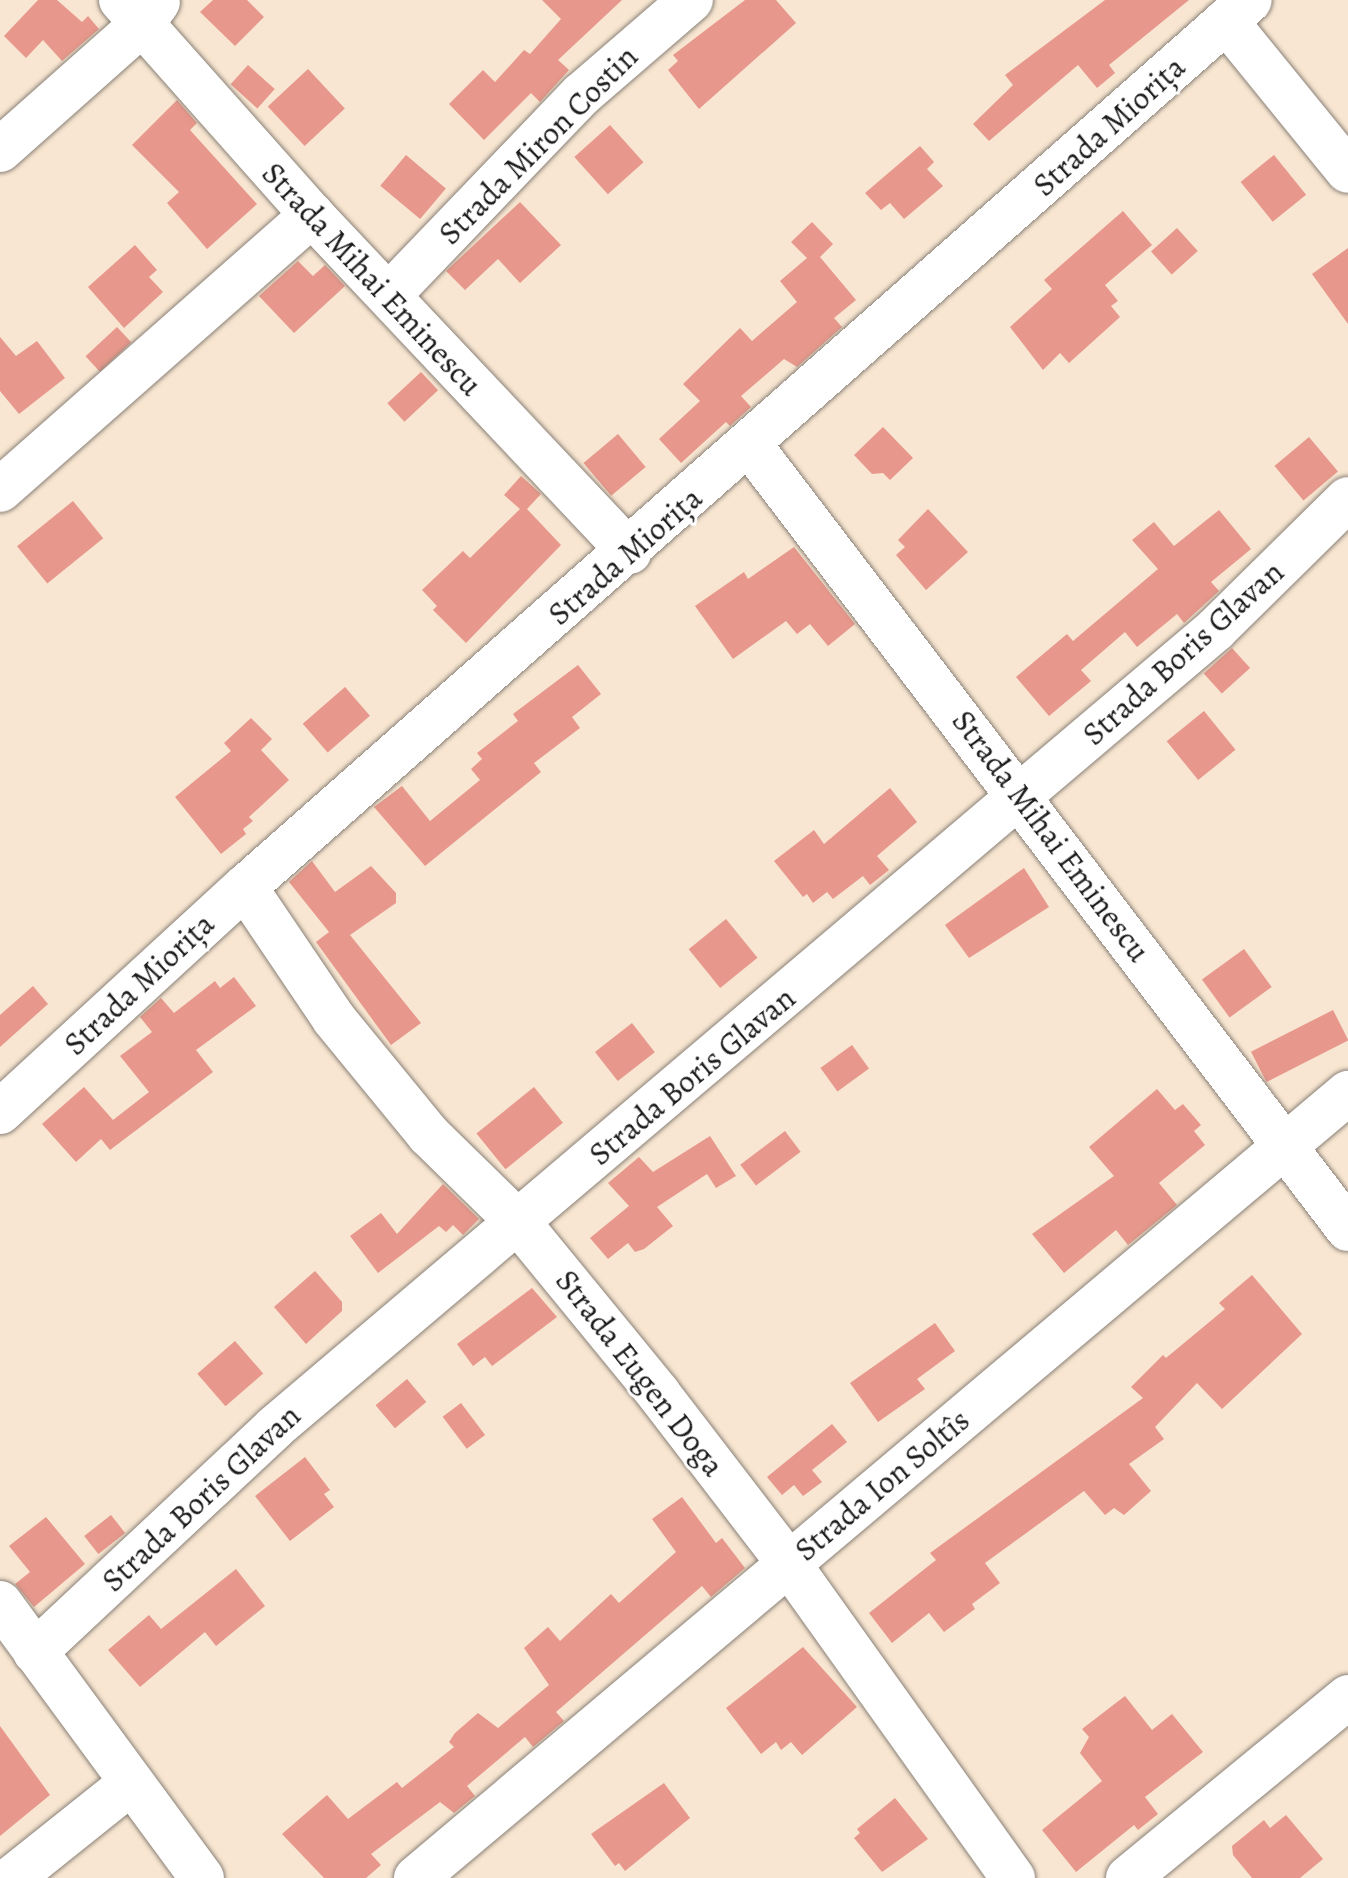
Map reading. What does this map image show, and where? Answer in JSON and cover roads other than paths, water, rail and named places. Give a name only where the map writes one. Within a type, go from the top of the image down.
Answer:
[{"type":"street","name":"Strada Miron Costin","points":[[390,294],[582,94],[691,0]]},
{"type":"street","name":"Strada Mihai Eminescu","points":[[141,8],[312,215],[390,294],[503,422],[630,552]]},
{"type":"street","points":[[0,150],[141,8]]},
{"type":"street","points":[[1238,11],[1348,171]]},
{"type":"street","name":"Strada Miorița","points":[[0,1112],[245,887],[630,552],[1238,11]]},
{"type":"street","points":[[0,490],[312,215]]},
{"type":"street","name":"Strada Mihai Eminescu","points":[[750,445],[1022,796],[1348,1229]]},
{"type":"street","name":"Strada Boris Glavan","points":[[35,1652],[274,1428],[1216,629],[1348,499]]},
{"type":"street","name":"Strada Eugen Doga","points":[[245,887],[334,1019],[429,1135],[519,1223],[789,1564],[1013,1878]]},
{"type":"street","name":"Strada Ion Soltîs","points":[[416,1878],[1348,1093]]},
{"type":"street","points":[[0,1603],[202,1878]]},
{"type":"street","points":[[1128,1878],[1348,1697]]},
{"type":"street","points":[[12,1878],[131,1783]]}]
